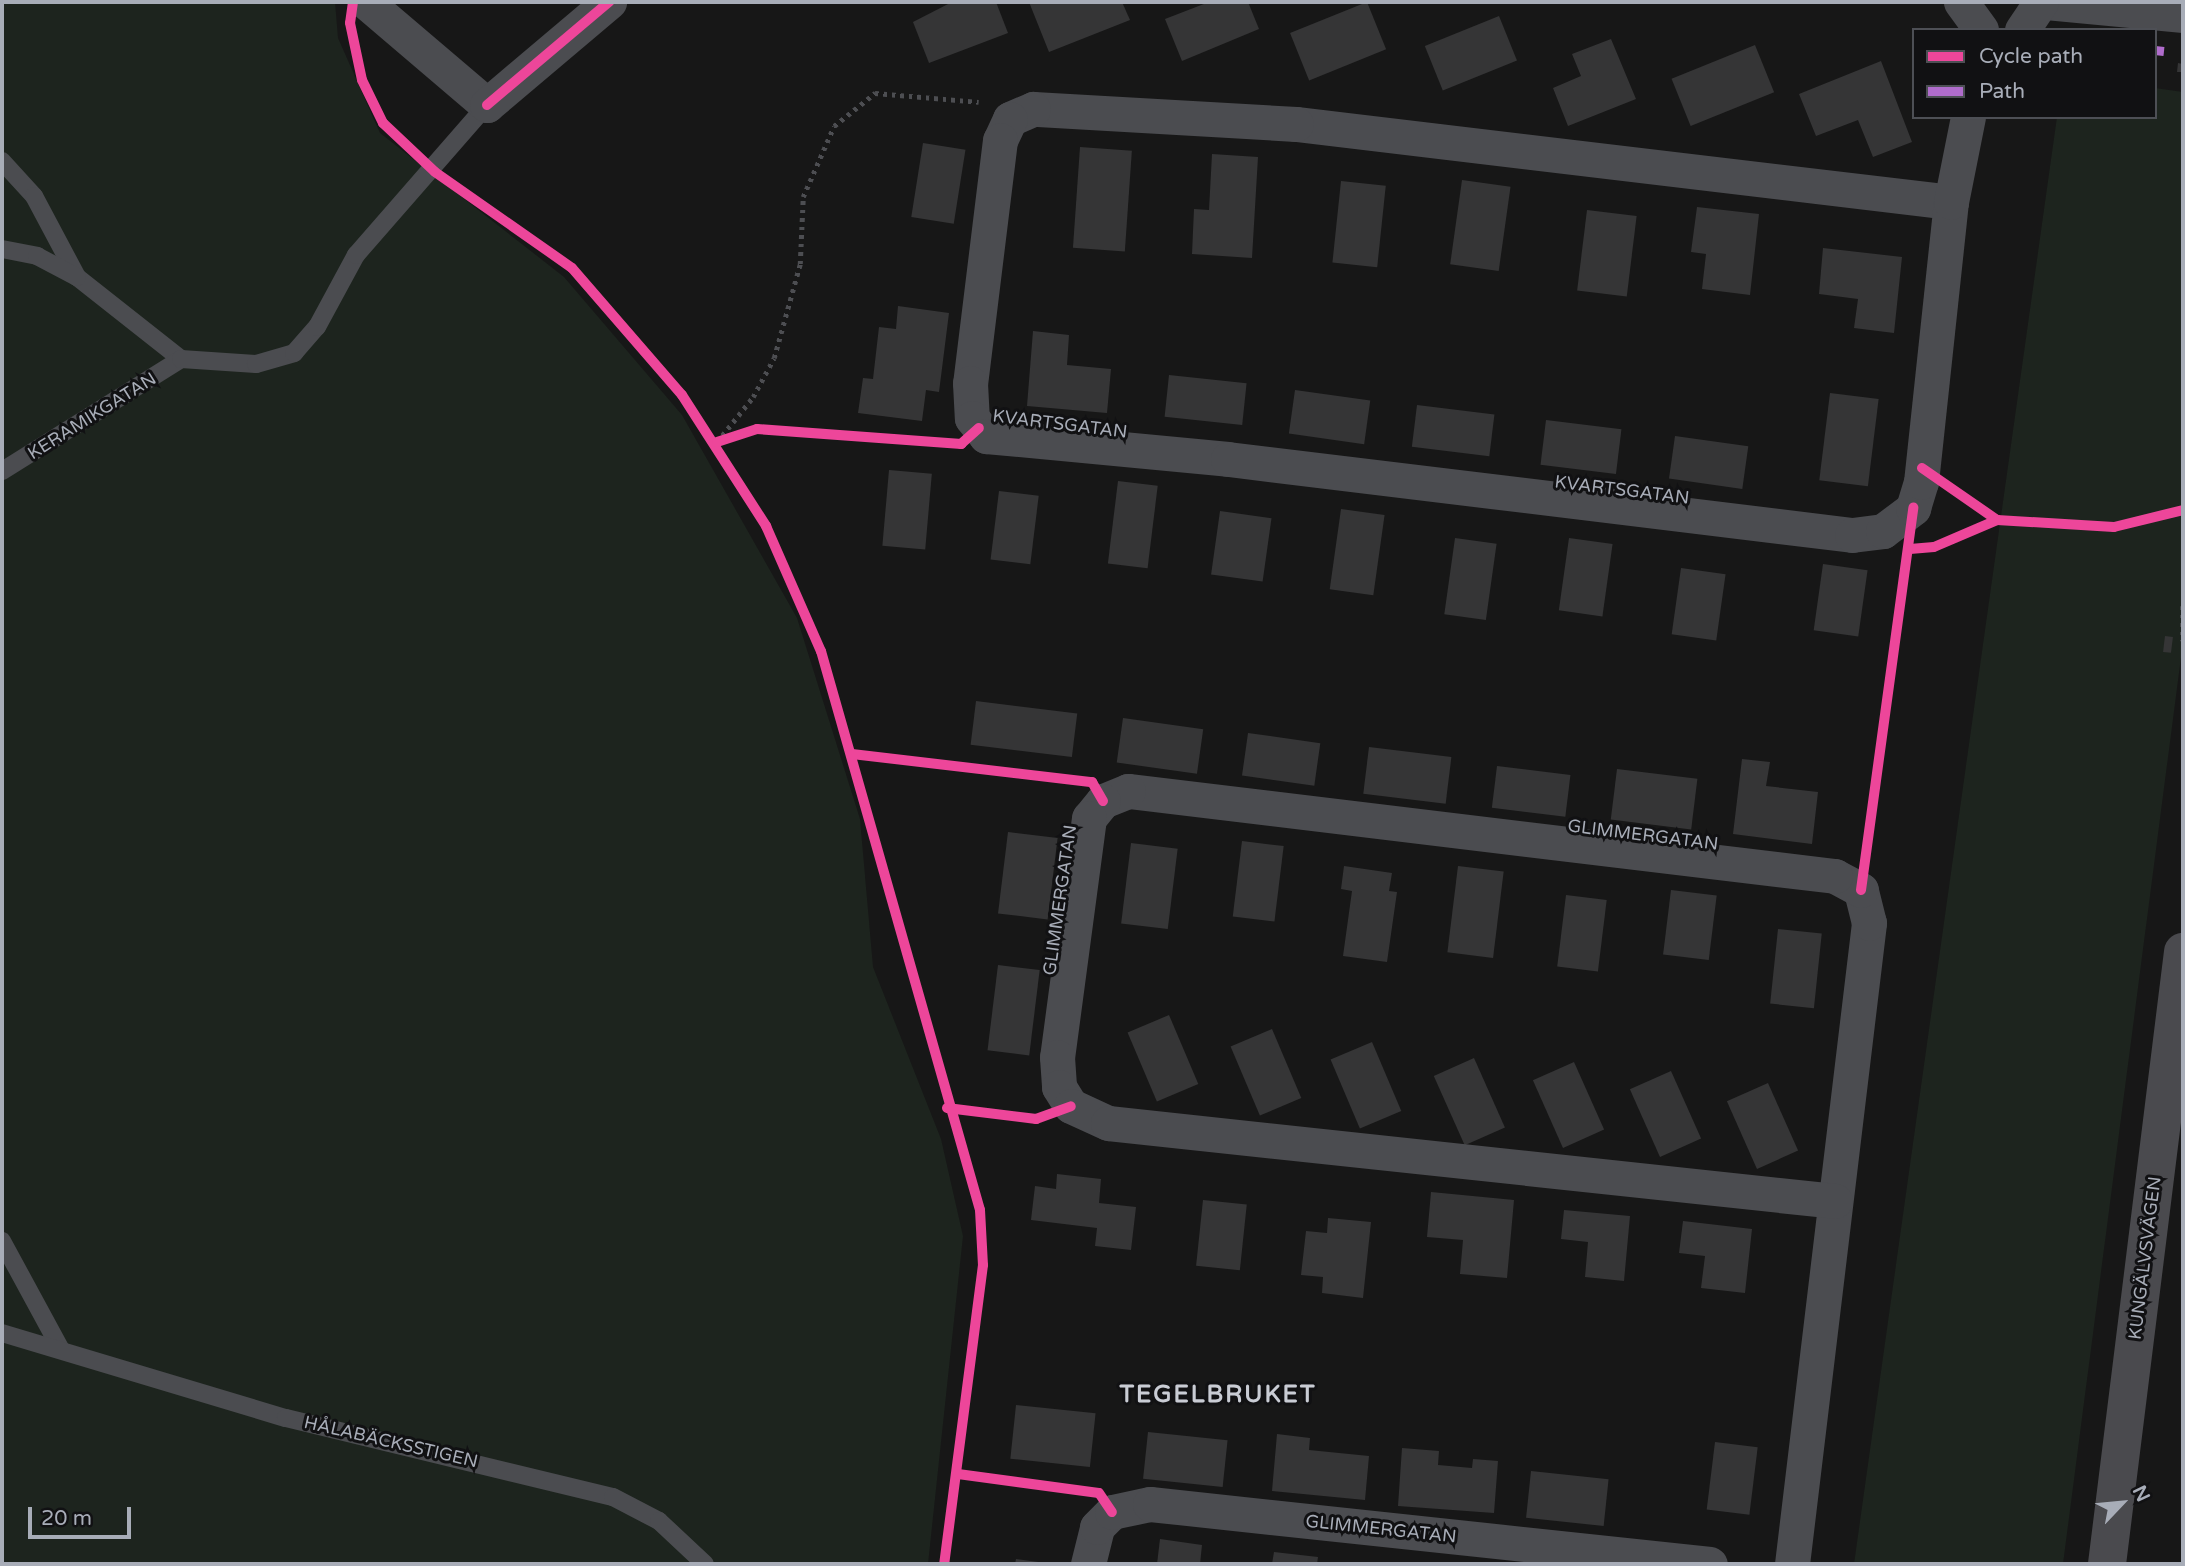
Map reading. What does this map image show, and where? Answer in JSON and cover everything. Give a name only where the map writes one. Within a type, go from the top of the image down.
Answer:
[{"type":"main road","name":"KUNGÄLVSVÄGEN","points":[[2108,1564],[2183,952]]},
{"type":"street","points":[[366,2],[487,105],[609,2]]},
{"type":"street","points":[[1961,2],[1980,28]]},
{"type":"street","points":[[2024,28],[2043,2],[2183,15]]},
{"type":"street","points":[[1020,114],[1033,109],[1296,124],[1951,202]]},
{"type":"street","name":"KVARTSGATAN","points":[[1020,114],[1000,140],[970,383],[972,418],[986,436],[1228,458],[1852,535],[1883,531],[1901,520],[1921,482],[1951,202],[1968,119]]},
{"type":"street","name":"GLIMMERGATAN","points":[[1792,1564],[1869,923],[1861,890],[1835,876],[1128,791],[1103,801],[1089,818],[1057,1057],[1059,1087],[1071,1106],[1108,1123],[1835,1201]]},
{"type":"street","name":"GLIMMERGATAN","points":[[1088,1564],[1097,1527],[1112,1512],[1150,1504],[1710,1564]]},
{"type":"lane","points":[[2,249],[37,256],[77,278],[181,359],[256,364],[293,353],[317,327],[356,255],[487,105]]},
{"type":"lane","points":[[2,162],[34,196],[77,278]]},
{"type":"lane","name":"KERAMIKGATAN","points":[[2,471],[181,359]]},
{"type":"lane","points":[[2,1241],[60,1348]]},
{"type":"lane","name":"HÅLABÄCKSSTIGEN","points":[[2,1333],[60,1348],[286,1418],[612,1497],[659,1521],[705,1564]]},
{"type":"path","points":[[716,442],[753,397],[774,358],[800,264],[803,197],[834,126],[875,93],[958,96],[1020,114]]},
{"type":"path","points":[[2183,606],[2183,641]]},
{"type":"shaded area","points":[[2,2],[335,2],[338,38],[380,133],[564,277],[682,415],[797,618],[860,819],[873,967],[941,1139],[963,1236],[928,1564],[2,1564]]},
{"type":"shaded area","points":[[2157,88],[2183,92],[2183,642],[2063,1564],[1854,1564],[2057,119],[2157,119]]},
{"type":"building","points":[[952,2],[996,2],[1008,33],[929,63],[913,22]]},
{"type":"building","points":[[1029,2],[1122,2],[1130,20],[1049,52]]},
{"type":"building","points":[[1209,2],[1248,2],[1259,29],[1182,61],[1165,19]]},
{"type":"building","points":[[1367,2],[1386,49],[1309,80],[1290,33]]},
{"type":"building","points":[[1499,16],[1517,61],[1443,90],[1425,46]]},
{"type":"building","points":[[1611,39],[1636,99],[1568,126],[1553,88],[1581,76],[1572,54]]},
{"type":"building","points":[[1755,45],[1774,92],[1691,126],[1672,79]]},
{"type":"building","points":[[1881,61],[1912,142],[1873,157],[1858,120],[1816,136],[1799,94]]},
{"type":"building","points":[[2178,63],[2183,64],[2183,72],[2177,72]]},
{"type":"building","points":[[923,143],[965,150],[954,224],[911,217]]},
{"type":"building","points":[[1080,147],[1132,151],[1125,251],[1073,248]]},
{"type":"building","points":[[1212,154],[1258,157],[1252,258],[1192,254],[1194,209],[1209,210]]},
{"type":"building","points":[[1462,180],[1511,187],[1499,271],[1450,264]]},
{"type":"building","points":[[1341,181],[1386,186],[1377,267],[1332,263]]},
{"type":"building","points":[[1697,207],[1759,214],[1750,295],[1702,289],[1706,254],[1691,252]]},
{"type":"building","points":[[1587,210],[1637,216],[1627,296],[1577,290]]},
{"type":"building","points":[[1823,248],[1902,257],[1894,333],[1854,328],[1858,299],[1819,294]]},
{"type":"building","points":[[898,306],[949,313],[939,392],[926,390],[922,421],[858,413],[863,378],[873,379],[879,327],[896,329]]},
{"type":"building","points":[[1033,331],[1069,335],[1067,365],[1111,369],[1107,413],[1027,406]]},
{"type":"building","points":[[1169,375],[1247,383],[1242,425],[1165,417]]},
{"type":"building","points":[[1295,390],[1370,401],[1364,444],[1289,434]]},
{"type":"building","points":[[1830,393],[1879,399],[1868,486],[1819,480]]},
{"type":"building","points":[[1417,405],[1494,415],[1489,456],[1412,447]]},
{"type":"building","points":[[1546,420],[1621,429],[1616,474],[1541,465]]},
{"type":"building","points":[[1675,436],[1748,446],[1742,489],[1669,479]]},
{"type":"building","points":[[889,470],[932,474],[925,549],[882,546]]},
{"type":"building","points":[[1118,481],[1158,486],[1148,568],[1108,563]]},
{"type":"building","points":[[999,491],[1039,496],[1030,564],[991,559]]},
{"type":"building","points":[[1341,509],[1385,515],[1373,595],[1330,589]]},
{"type":"building","points":[[1220,511],[1271,518],[1263,582],[1211,574]]},
{"type":"building","points":[[1455,538],[1497,544],[1486,620],[1444,614]]},
{"type":"building","points":[[1569,538],[1613,544],[1602,616],[1559,610]]},
{"type":"building","points":[[1823,564],[1868,570],[1858,637],[1814,630]]},
{"type":"building","points":[[1681,568],[1726,574],[1716,641],[1672,634]]},
{"type":"building","points":[[2165,636],[2173,637],[2171,653],[2163,652]]},
{"type":"building","points":[[976,701],[1077,713],[1072,757],[971,745]]},
{"type":"building","points":[[1123,718],[1203,729],[1197,774],[1117,763]]},
{"type":"building","points":[[1248,733],[1320,743],[1314,786],[1242,776]]},
{"type":"building","points":[[1369,747],[1451,757],[1446,804],[1363,794]]},
{"type":"building","points":[[1742,759],[1770,762],[1766,786],[1818,792],[1812,844],[1733,834]]},
{"type":"building","points":[[1497,766],[1570,775],[1565,817],[1492,808]]},
{"type":"building","points":[[1617,769],[1697,779],[1691,829],[1611,820]]},
{"type":"building","points":[[1008,832],[1058,838],[1048,919],[998,913]]},
{"type":"building","points":[[1242,841],[1284,846],[1274,922],[1233,916]]},
{"type":"building","points":[[1131,843],[1178,849],[1168,929],[1121,923]]},
{"type":"building","points":[[1344,866],[1392,873],[1389,891],[1397,892],[1387,962],[1343,956],[1352,891],[1341,889]]},
{"type":"building","points":[[1458,866],[1504,872],[1493,958],[1447,952]]},
{"type":"building","points":[[1671,890],[1717,896],[1709,960],[1663,955]]},
{"type":"building","points":[[1566,895],[1607,900],[1598,971],[1557,966]]},
{"type":"building","points":[[1778,929],[1822,934],[1814,1008],[1770,1004]]},
{"type":"building","points":[[998,965],[1040,970],[1029,1055],[988,1050]]},
{"type":"building","points":[[1169,1015],[1198,1084],[1157,1102],[1128,1033]]},
{"type":"building","points":[[1272,1029],[1301,1098],[1260,1116],[1231,1047]]},
{"type":"building","points":[[1372,1042],[1401,1111],[1360,1129],[1331,1060]]},
{"type":"building","points":[[1474,1058],[1505,1127],[1465,1145],[1434,1076]]},
{"type":"building","points":[[1574,1062],[1604,1130],[1563,1148],[1533,1080]]},
{"type":"building","points":[[1671,1071],[1701,1139],[1660,1157],[1630,1089]]},
{"type":"building","points":[[1768,1083],[1798,1151],[1757,1169],[1727,1101]]},
{"type":"building","points":[[1057,1174],[1101,1179],[1099,1203],[1136,1207],[1131,1250],[1095,1246],[1097,1228],[1031,1220],[1035,1186],[1056,1189]]},
{"type":"building","points":[[1431,1192],[1514,1200],[1507,1278],[1460,1274],[1463,1240],[1427,1237]]},
{"type":"building","points":[[1203,1200],[1247,1205],[1240,1270],[1196,1266]]},
{"type":"building","points":[[1564,1210],[1630,1216],[1624,1281],[1585,1277],[1588,1242],[1561,1239]]},
{"type":"building","points":[[1328,1218],[1371,1222],[1363,1298],[1322,1293],[1323,1277],[1301,1275],[1306,1231],[1327,1233]]},
{"type":"building","points":[[1683,1221],[1752,1229],[1745,1293],[1701,1288],[1705,1256],[1679,1253]]},
{"type":"building","points":[[1016,1405],[1096,1413],[1090,1467],[1010,1459]]},
{"type":"building","points":[[1148,1432],[1228,1440],[1223,1487],[1143,1479]]},
{"type":"building","points":[[1277,1434],[1310,1438],[1309,1450],[1369,1456],[1365,1500],[1272,1491]]},
{"type":"building","points":[[1715,1442],[1758,1447],[1749,1515],[1707,1509]]},
{"type":"building","points":[[1402,1448],[1439,1451],[1438,1465],[1472,1468],[1473,1459],[1498,1461],[1494,1513],[1398,1506]]},
{"type":"building","points":[[1531,1471],[1609,1479],[1604,1526],[1526,1518]]},
{"type":"building","points":[[1160,1539],[1202,1545],[1200,1564],[1157,1564]]},
{"type":"building","points":[[1274,1552],[1318,1557],[1317,1564],[1272,1564]]},
{"type":"building","points":[[1016,1559],[1046,1563],[1046,1564],[1015,1564]]},
{"type":"marked path","points":[[2157,50],[2164,51]]},
{"type":"cycle path","points":[[353,2],[350,23],[362,80],[383,123],[435,172],[572,268],[682,395],[766,526],[821,651],[980,1210],[983,1265],[944,1564]]},
{"type":"cycle path","points":[[487,105],[609,2]]},
{"type":"cycle path","points":[[717,442],[757,429],[961,444],[979,428]]},
{"type":"cycle path","points":[[1922,468],[1997,520]]},
{"type":"cycle path","points":[[1861,890],[1913,508]]},
{"type":"cycle path","points":[[1910,549],[1934,547],[1997,520],[2114,527],[2183,510]]},
{"type":"cycle path","points":[[852,754],[1092,782],[1103,801]]},
{"type":"cycle path","points":[[947,1108],[1036,1119],[1071,1106]]},
{"type":"cycle path","points":[[958,1474],[1099,1493],[1112,1512]]},
{"type":"district","name":"TEGELBRUKET","points":[[1218,1395]]}]
